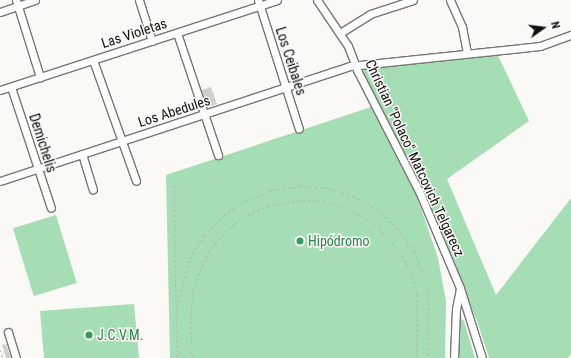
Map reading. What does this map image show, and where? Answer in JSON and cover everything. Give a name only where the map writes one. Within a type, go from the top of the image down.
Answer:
[{"type":"street","points":[[0,12],[17,3],[35,0]]},
{"type":"street","points":[[139,0],[152,40]]},
{"type":"street","name":"Las Violetas","points":[[0,90],[177,33],[258,3],[277,0]]},
{"type":"street","name":"Christian \"Polaco\" Matcovich Telgarecz","points":[[317,0],[340,33],[419,191],[460,288],[482,358]]},
{"type":"street","points":[[340,33],[370,14],[413,0]]},
{"type":"street","points":[[450,0],[462,27],[467,53]]},
{"type":"street","points":[[17,3],[40,77]]},
{"type":"street","name":"Los Ceibales","points":[[258,3],[299,130]]},
{"type":"street","points":[[177,33],[218,155]]},
{"type":"street","name":"Los Abedules","points":[[0,181],[355,65],[540,46],[571,35]]},
{"type":"street","points":[[93,60],[136,181]]},
{"type":"street","name":"Demichelis","points":[[11,87],[51,208]]},
{"type":"street","points":[[82,154],[93,189]]},
{"type":"street","points":[[454,358],[456,309],[460,288]]},
{"type":"street","points":[[8,332],[16,358]]},
{"type":"path","points":[[174,185],[177,358]]},
{"type":"path","points":[[176,311],[190,258],[205,235],[224,215],[247,200],[273,190],[300,186],[328,188],[354,196],[378,210],[398,229],[412,247],[422,268],[429,298],[428,358]]},
{"type":"path","points":[[192,358],[191,316],[194,289],[198,273],[216,243],[235,224],[253,212],[272,204],[303,200],[323,201],[353,211],[379,228],[400,251],[417,294],[417,358]]},
{"type":"path","points":[[0,350],[3,358]]},
{"type":"green space","points":[[494,47],[529,121],[447,179],[496,295],[571,198],[571,354],[568,358],[489,358],[477,321],[427,201],[362,73],[365,69],[470,55],[471,50]]},
{"type":"green space","name":"Hipódromo","points":[[371,107],[416,194],[438,258],[446,301],[445,358],[170,358],[166,175]]},
{"type":"green space","points":[[56,215],[77,283],[34,296],[13,228]]},
{"type":"green space","name":"J.C.V.M.","points":[[134,304],[139,358],[44,358],[40,311]]},
{"type":"green space","points":[[461,319],[464,321],[475,358],[456,358],[458,320]]},
{"type":"building","points":[[211,87],[217,104],[207,107],[202,90]]},
{"type":"building","points":[[6,344],[11,358],[6,358],[2,345]]},
{"type":"place","name":"Hipódromo","points":[[300,241]]},
{"type":"place","name":"J.C.V.M.","points":[[89,335]]}]
